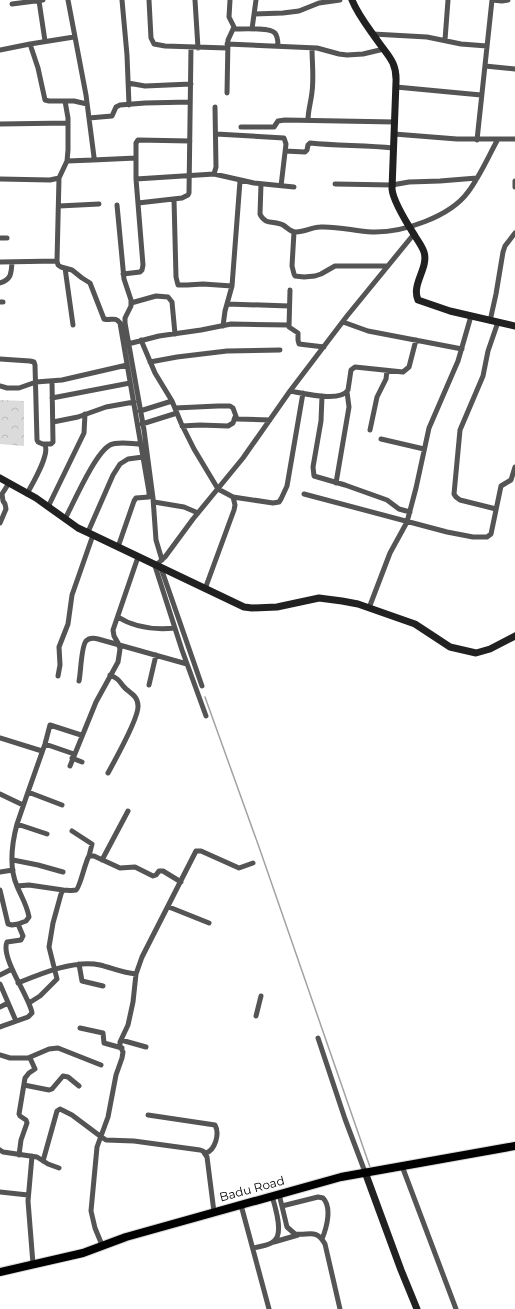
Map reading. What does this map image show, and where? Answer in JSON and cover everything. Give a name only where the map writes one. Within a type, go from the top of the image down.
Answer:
[{"type":"main road","name":"Badu Road","points":[[0,1272],[83,1253],[126,1237],[341,1177],[515,1146]]},
{"type":"street","points":[[40,0],[45,41]]},
{"type":"street","points":[[12,4],[43,0]]},
{"type":"street","points":[[68,0],[87,104],[94,153],[93,160]]},
{"type":"street","points":[[122,0],[129,105]]},
{"type":"street","points":[[149,0],[151,38],[154,44],[198,48],[227,46],[278,46],[323,49],[339,54],[363,54],[384,49]]},
{"type":"street","points":[[195,0],[198,48]]},
{"type":"street","points":[[227,93],[227,46],[228,37],[233,29],[233,24],[229,17],[230,0]]},
{"type":"street","points":[[252,29],[256,0]]},
{"type":"street","points":[[254,14],[299,12],[319,3],[340,0]]},
{"type":"street","points":[[352,0],[372,34],[389,55],[395,69],[396,87],[392,193],[424,252],[423,266],[417,289],[418,300],[450,311],[515,326]]},
{"type":"street","points":[[445,40],[448,0]]},
{"type":"street","points":[[477,140],[492,0],[508,0]]},
{"type":"street","points":[[233,29],[264,29],[274,33],[277,38],[278,46]]},
{"type":"street","points":[[372,34],[420,36],[466,45],[487,46]]},
{"type":"street","points":[[0,50],[74,37]]},
{"type":"street","points":[[30,44],[38,68],[45,100],[74,101],[87,104]]},
{"type":"street","points":[[138,203],[188,195],[190,176],[191,47]]},
{"type":"street","points":[[308,120],[308,110],[313,84],[312,48]]},
{"type":"street","points":[[485,66],[515,69]]},
{"type":"street","points":[[128,83],[145,86],[191,84]]},
{"type":"street","points":[[396,87],[481,95]]},
{"type":"street","points":[[66,101],[68,150],[67,161],[59,178],[57,261],[58,265],[75,272],[90,283],[104,319],[114,318],[118,321],[121,327],[149,495],[146,498],[136,498],[134,501],[118,547]]},
{"type":"street","points":[[89,118],[112,116],[117,106],[145,103],[190,102]]},
{"type":"street","points":[[214,174],[216,167],[215,107]]},
{"type":"street","points":[[241,127],[272,127],[280,120],[395,122]]},
{"type":"street","points":[[0,124],[68,123]]},
{"type":"street","points":[[216,134],[284,138],[286,141],[281,186]]},
{"type":"street","points":[[394,134],[477,140],[515,139]]},
{"type":"street","points":[[206,716],[175,628],[158,567],[198,513],[243,458],[290,391],[387,266],[412,231],[455,204],[468,193],[498,139]]},
{"type":"street","points":[[123,274],[140,272],[143,268],[136,179],[136,143],[138,140],[190,141]]},
{"type":"street","points":[[285,151],[305,152],[310,143],[341,146],[365,145],[393,148]]},
{"type":"street","points":[[67,161],[136,158]]},
{"type":"street","points":[[136,179],[214,174],[261,184],[294,187]]},
{"type":"street","points":[[0,179],[50,180],[59,178]]},
{"type":"street","points":[[336,184],[392,185],[409,182],[477,178]]},
{"type":"street","points":[[223,326],[232,286],[240,180]]},
{"type":"street","points":[[515,181],[515,187]]},
{"type":"street","points":[[261,184],[260,214],[262,218],[265,221],[283,225],[294,232],[318,227],[337,227],[371,232],[412,231]]},
{"type":"street","points":[[174,198],[176,277],[178,285],[202,284],[232,286]]},
{"type":"street","points":[[59,206],[100,204]]},
{"type":"street","points":[[116,205],[123,274],[130,294],[131,303],[125,320],[128,344],[154,502],[156,540],[162,560]]},
{"type":"street","points":[[294,232],[292,266],[295,276],[315,276],[335,266],[387,266]]},
{"type":"street","points":[[490,321],[503,252],[505,246],[515,233]]},
{"type":"street","points":[[0,238],[7,238]]},
{"type":"street","points":[[0,262],[57,261]]},
{"type":"street","points":[[0,283],[6,281],[10,277],[12,262]]},
{"type":"street","points":[[65,268],[74,325]]},
{"type":"street","points":[[290,290],[288,325],[290,329],[298,333],[298,340],[300,344],[324,347]]},
{"type":"street","points":[[131,303],[161,296],[168,297],[172,302],[175,334]]},
{"type":"street","points":[[227,304],[289,306]]},
{"type":"street","points":[[369,608],[390,554],[407,522],[432,421],[454,372],[471,316]]},
{"type":"street","points":[[343,322],[368,331],[462,349]]},
{"type":"street","points":[[496,509],[460,500],[454,494],[460,430],[482,376],[488,351],[498,322]]},
{"type":"street","points":[[128,344],[141,340],[239,324],[288,325]]},
{"type":"street","points":[[141,340],[150,362],[172,401],[182,426],[194,449],[218,489],[233,497],[273,504],[281,500],[287,486],[303,393]]},
{"type":"street","points":[[336,483],[349,407],[347,392],[352,368],[361,367],[403,372],[406,370],[411,361],[416,340]]},
{"type":"street","points":[[150,362],[227,351],[280,350]]},
{"type":"street","points":[[0,359],[34,362],[36,382],[37,440],[43,444],[51,444],[53,442],[52,381]]},
{"type":"street","points":[[0,386],[7,388],[19,388],[36,382],[52,381],[127,365]]},
{"type":"street","points":[[370,430],[378,394],[386,379],[388,371]]},
{"type":"street","points":[[52,398],[130,383]]},
{"type":"street","points":[[290,391],[322,396],[338,396],[347,392]]},
{"type":"street","points":[[322,396],[321,421],[313,462],[313,474],[316,478],[388,500],[399,509],[410,512]]},
{"type":"street","points":[[140,411],[172,401]]},
{"type":"street","points":[[53,422],[67,420],[106,407],[134,402]]},
{"type":"street","points":[[142,424],[176,411],[211,406],[230,406],[235,412],[233,423],[228,426],[182,426]]},
{"type":"street","points":[[48,507],[84,433],[85,414]]},
{"type":"street","points":[[235,417],[240,420],[270,420]]},
{"type":"street","points":[[381,439],[424,449]]},
{"type":"street","points":[[28,494],[46,454],[46,448],[43,444]]},
{"type":"street","points":[[65,519],[91,470],[104,450],[112,444],[141,444]]},
{"type":"street","points":[[58,676],[60,665],[59,647],[68,624],[72,595],[90,534],[113,475],[120,464],[128,459],[143,457]]},
{"type":"street","points":[[304,494],[447,532],[487,538],[491,534],[501,486],[511,480],[515,467]]},
{"type":"street","points":[[0,478],[28,494],[90,534],[244,608],[277,606],[311,599],[324,598],[342,600],[415,624],[450,647],[467,652],[483,652],[515,636]]},
{"type":"street","points":[[0,523],[6,509],[2,494],[9,483]]},
{"type":"street","points":[[205,589],[236,505],[233,497]]},
{"type":"street","points":[[154,502],[184,507],[198,513]]},
{"type":"street","points":[[70,766],[81,735],[96,702],[118,662],[120,645],[113,633],[138,557]]},
{"type":"street","points":[[158,567],[202,686]]},
{"type":"street","points":[[118,617],[144,628],[175,628]]},
{"type":"street","points":[[79,681],[83,648],[87,640],[90,639],[98,639],[187,664]]},
{"type":"street","points":[[149,685],[156,655]]},
{"type":"street","points":[[108,773],[138,711],[135,696],[118,679],[110,675]]},
{"type":"street","points":[[0,890],[8,924],[18,924],[26,921],[30,917],[23,897],[17,886],[13,870],[14,837],[17,824],[45,744],[50,725],[81,735]]},
{"type":"street","points":[[0,738],[42,751]]},
{"type":"street","points":[[45,744],[73,756],[82,762]]},
{"type":"street","points":[[28,792],[62,805]]},
{"type":"street","points":[[0,794],[23,805]]},
{"type":"street","points":[[102,860],[128,811]]},
{"type":"street","points":[[17,824],[46,834]]},
{"type":"street","points":[[17,886],[29,885],[63,890],[75,890],[78,888],[92,844],[72,831]]},
{"type":"street","points":[[102,1245],[95,1228],[91,1211],[97,1147],[108,1117],[116,1075],[122,1058],[123,1052],[120,1046],[121,1040],[128,1024],[133,1002],[136,974],[142,957],[198,850],[202,850],[239,868],[253,863]]},
{"type":"street","points":[[89,856],[94,856],[120,868],[135,867],[153,876],[163,871],[182,882]]},
{"type":"street","points":[[13,860],[38,864],[63,872]]},
{"type":"street","points":[[0,872],[13,870]]},
{"type":"street","points":[[29,1003],[40,996],[58,977],[49,950],[49,943],[63,890]]},
{"type":"street","points":[[169,907],[209,923]]},
{"type":"street","points":[[0,1027],[32,1015],[29,1003],[18,983],[6,952],[7,942],[21,940],[23,936],[18,924]]},
{"type":"street","points":[[18,983],[55,970],[79,964],[100,965],[136,974]]},
{"type":"street","points":[[79,964],[82,981],[102,986]]},
{"type":"street","points":[[0,975],[12,969]]},
{"type":"street","points":[[0,984],[16,1021]]},
{"type":"street","points":[[256,1016],[261,996]]},
{"type":"street","points":[[0,1007],[8,1003]]},
{"type":"street","points":[[80,1028],[103,1033],[104,1043],[122,1048]]},
{"type":"street","points":[[318,1038],[345,1119],[417,1309]]},
{"type":"street","points":[[121,1040],[146,1047]]},
{"type":"street","points":[[0,1056],[15,1059],[30,1058],[49,1049],[58,1048],[101,1065]]},
{"type":"street","points":[[19,1155],[21,1140],[27,1123],[26,1120],[19,1114],[24,1085],[27,1075],[35,1069],[30,1058]]},
{"type":"street","points":[[24,1085],[49,1090],[52,1089],[63,1076],[68,1077],[79,1086]]},
{"type":"street","points":[[43,1161],[58,1109],[72,1115],[100,1136],[112,1141],[134,1141],[200,1150],[206,1153]]},
{"type":"street","points":[[148,1115],[216,1125],[217,1131],[214,1147],[206,1153]]},
{"type":"street","points":[[0,1150],[3,1152],[32,1156],[59,1168]]},
{"type":"street","points":[[206,1153],[214,1212]]},
{"type":"street","points":[[32,1156],[28,1195],[33,1264]]},
{"type":"street","points":[[402,1166],[456,1309]]},
{"type":"street","points":[[0,1192],[28,1195]]},
{"type":"street","points":[[275,1195],[282,1206],[287,1227],[293,1233],[299,1235]]},
{"type":"street","points":[[273,1243],[276,1240],[279,1230],[275,1195]]},
{"type":"street","points":[[282,1206],[318,1197],[323,1198],[328,1204],[328,1207],[327,1223],[322,1239]]},
{"type":"street","points":[[242,1205],[269,1309]]},
{"type":"street","points":[[254,1248],[299,1235],[314,1233],[322,1239],[326,1247],[340,1309]]},
{"type":"green space","points":[[0,400],[24,401],[24,446],[0,444]]},
{"type":"waterway","points":[[205,697],[259,847],[370,1167]]}]
